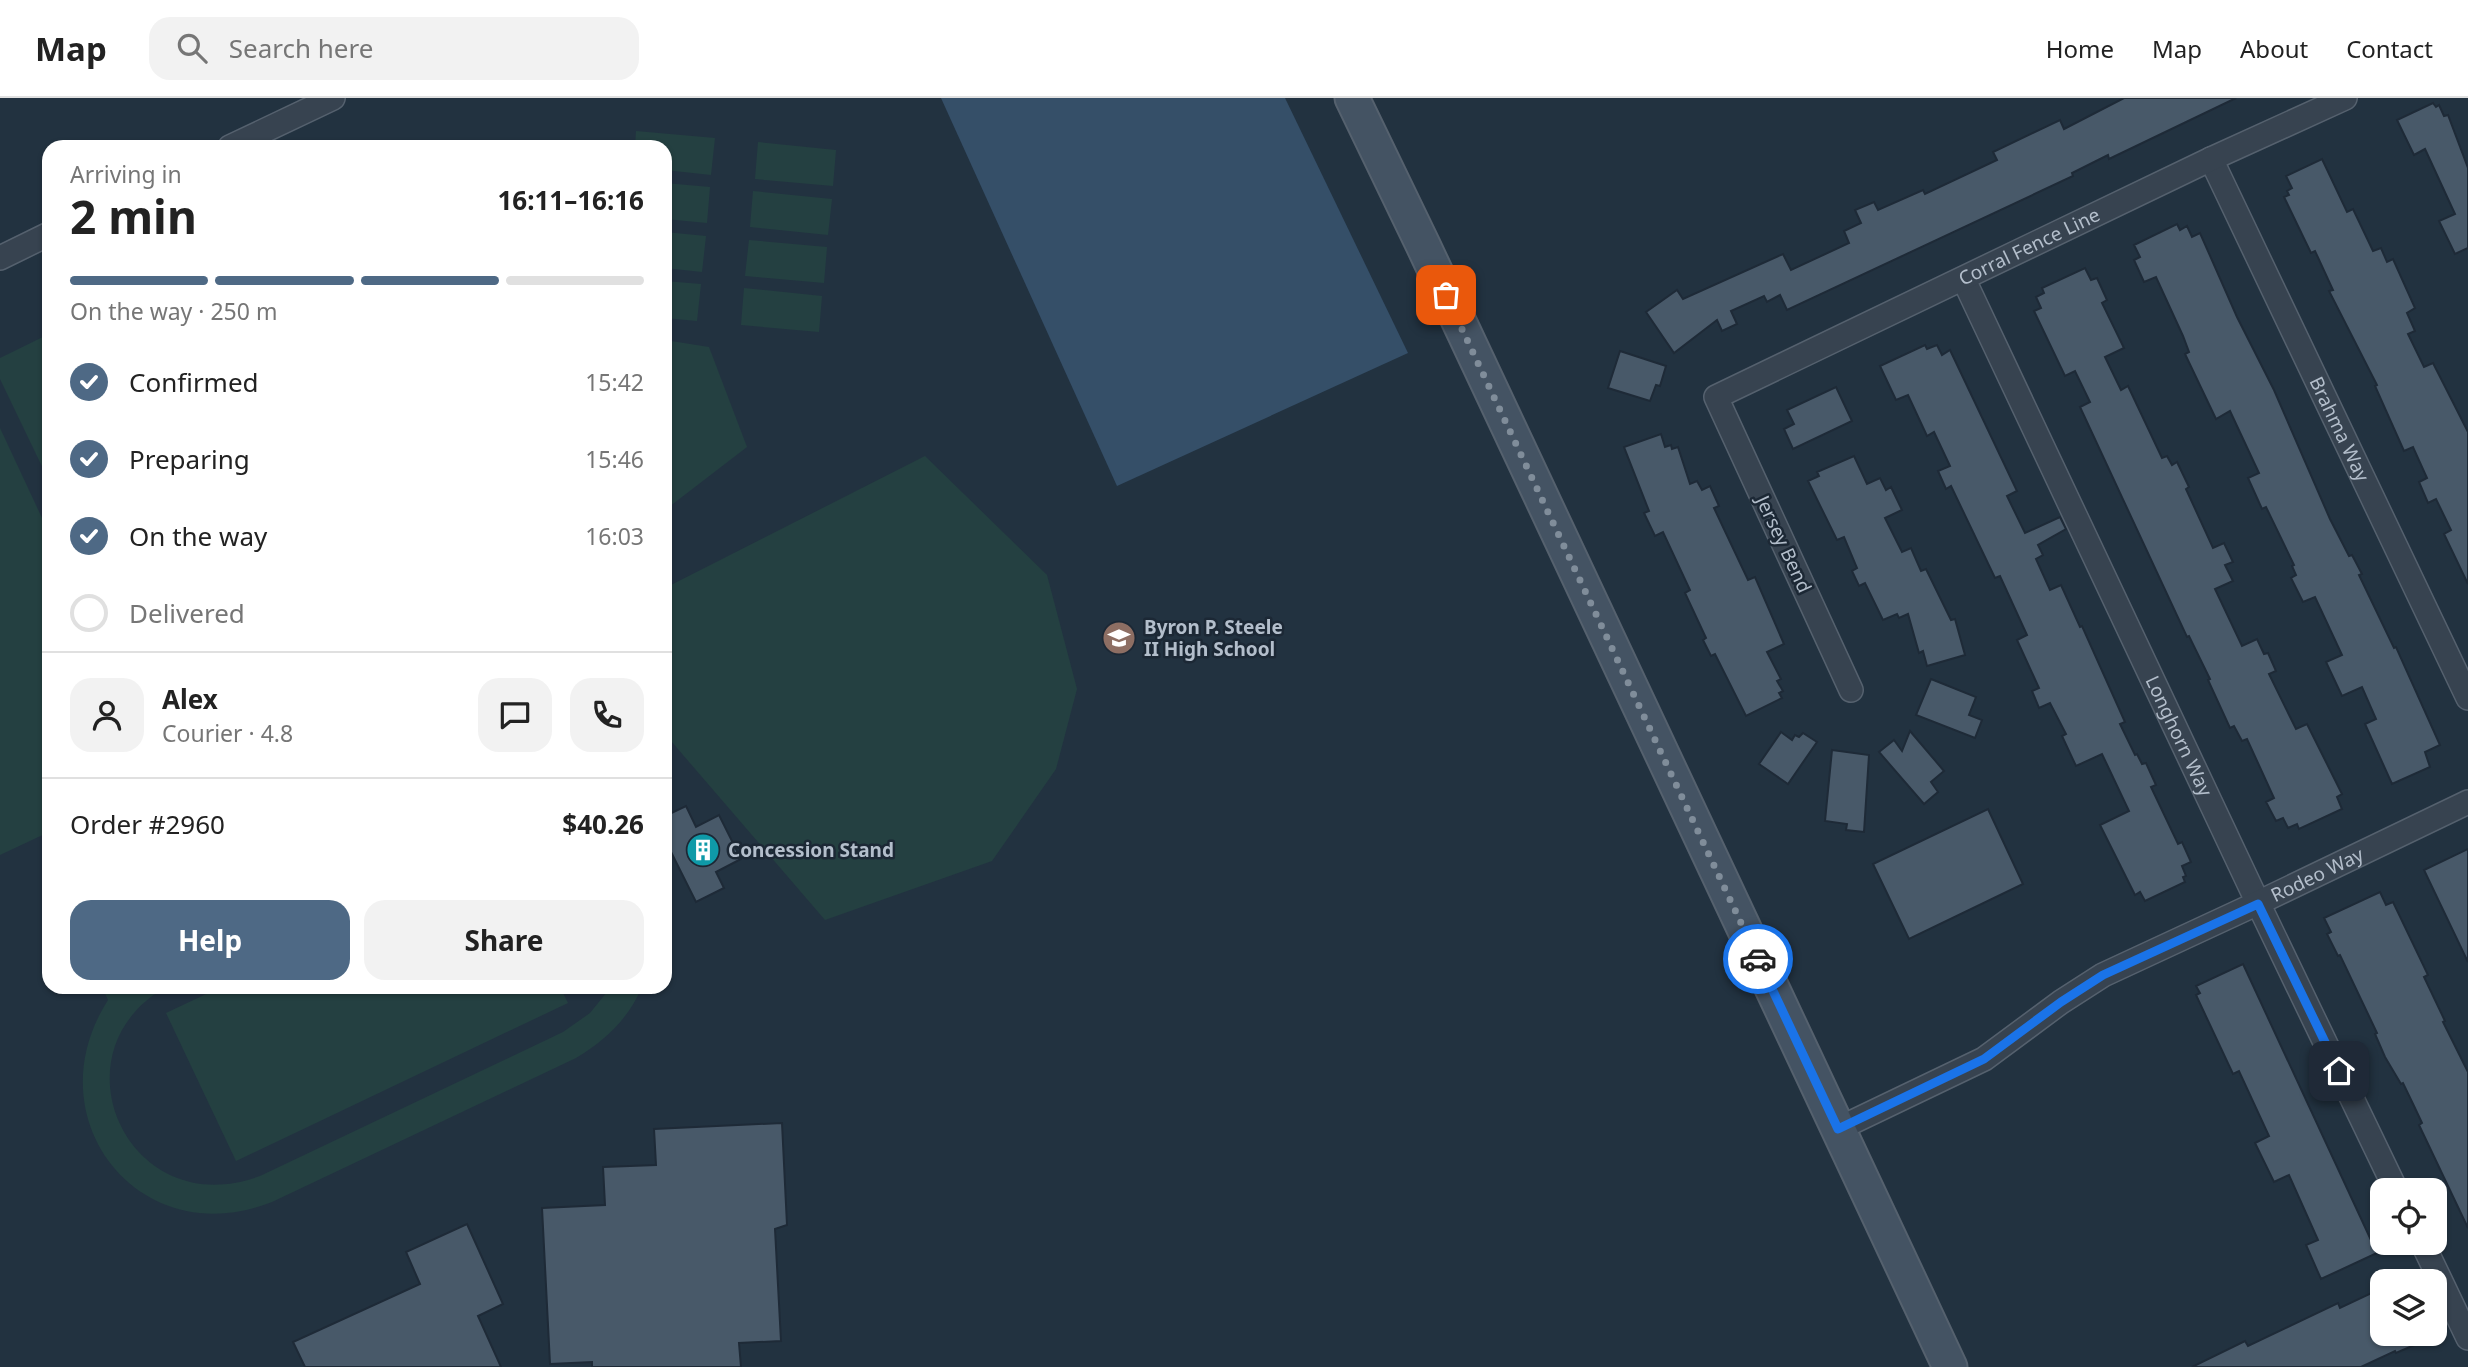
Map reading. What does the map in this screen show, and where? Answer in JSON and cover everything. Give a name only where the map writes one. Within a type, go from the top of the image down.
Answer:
[{"type":"main road","points":[[1352,98],[1950,1367]]},
{"type":"street","points":[[245,140],[333,98]]},
{"type":"street","name":"Corral Fence Line","points":[[1716,397],[2211,159],[2345,98]]},
{"type":"street","name":"Brahma Way","points":[[2211,159],[2460,657],[2468,698]]},
{"type":"street","points":[[0,258],[42,237]]},
{"type":"street","name":"Longhorn Way","points":[[1964,280],[2390,1178]]},
{"type":"street","name":"Jersey Bend","points":[[1716,397],[1851,690]]},
{"type":"street","name":"Rodeo Way","points":[[1838,1129],[1984,1059],[2061,1002],[2103,975],[2258,904],[2468,802]]},
{"type":"street","points":[[2428,1255],[2468,1339]]},
{"type":"green space","points":[[636,131],[715,138],[711,175],[672,171],[672,140],[635,140]]},
{"type":"green space","points":[[758,142],[836,150],[833,186],[755,179]]},
{"type":"green space","points":[[672,184],[710,187],[707,223],[672,220]]},
{"type":"green space","points":[[753,191],[832,199],[828,235],[750,227]]},
{"type":"green space","points":[[672,233],[706,236],[702,272],[672,269]]},
{"type":"green space","points":[[749,240],[827,247],[824,283],[745,276]]},
{"type":"green space","points":[[672,282],[701,284],[697,321],[672,319]]},
{"type":"green space","points":[[744,288],[822,296],[819,332],[741,325]]},
{"type":"green space","points":[[42,337],[42,466],[0,379],[0,358]]},
{"type":"green space","points":[[672,341],[709,347],[747,447],[672,505]]},
{"type":"green space","points":[[0,428],[42,518],[42,835],[0,855]]},
{"type":"green space","points":[[925,456],[1047,575],[1077,689],[1056,769],[992,861],[825,920],[672,742],[672,584]]},
{"type":"green space","points":[[105,994],[158,994],[131,1016],[113,1051],[110,1089],[120,1125],[142,1155],[174,1176],[214,1185],[260,1176],[563,1032],[590,1013],[605,994],[638,994],[615,1028],[576,1058],[272,1202],[224,1213],[180,1210],[142,1193],[112,1166],[92,1130],[83,1089],[88,1045],[108,1000]]},
{"type":"green space","points":[[206,994],[564,994],[568,1003],[236,1161],[166,1013]]},
{"type":"water","points":[[941,98],[1285,98],[1408,353],[1117,486]]},
{"type":"building","points":[[2124,98],[2236,98],[2109,159],[2108,155],[2072,173],[2073,176],[1787,310],[1780,295],[1767,302],[1764,296],[1731,311],[1737,324],[1722,331],[1717,320],[1674,353],[1646,312],[1677,290],[1683,299],[1783,254],[1791,270],[1849,243],[1844,231],[1861,223],[1855,210],[1874,202],[1878,210],[1923,190],[1925,194],[1997,160],[1993,152],[2060,120],[2064,129]]},
{"type":"building","points":[[2433,103],[2436,107],[2439,105],[2444,116],[2448,115],[2468,168],[2468,248],[2455,254],[2439,221],[2455,214],[2425,149],[2414,155],[2397,120]]},
{"type":"building","points":[[2322,159],[2347,212],[2353,209],[2373,251],[2381,248],[2387,262],[2393,259],[2415,308],[2407,313],[2415,331],[2408,334],[2424,367],[2433,363],[2468,432],[2468,584],[2444,534],[2451,530],[2436,499],[2428,503],[2419,482],[2427,478],[2413,447],[2404,451],[2375,386],[2377,385],[2329,291],[2333,290],[2315,251],[2311,253],[2284,197],[2289,195],[2287,191],[2292,188],[2286,176]]},
{"type":"building","points":[[2177,224],[2180,230],[2187,226],[2192,237],[2200,233],[2237,317],[2274,390],[2330,519],[2349,556],[2352,555],[2362,574],[2359,575],[2394,648],[2396,647],[2440,745],[2425,752],[2430,767],[2392,784],[2365,724],[2376,719],[2362,687],[2342,696],[2326,662],[2342,655],[2315,597],[2303,602],[2291,578],[2296,575],[2292,566],[2294,565],[2266,507],[2262,509],[2248,478],[2259,473],[2230,411],[2216,419],[2185,354],[2189,352],[2183,336],[2156,277],[2144,282],[2134,260],[2140,257],[2134,245]]},
{"type":"building","points":[[2085,268],[2091,280],[2097,278],[2107,300],[2102,303],[2124,348],[2105,357],[2121,390],[2128,386],[2162,458],[2167,456],[2172,465],[2177,462],[2189,487],[2186,489],[2213,548],[2224,543],[2233,562],[2225,565],[2233,581],[2215,589],[2242,646],[2257,639],[2264,654],[2268,653],[2276,671],[2269,674],[2296,729],[2307,724],[2342,794],[2337,797],[2342,809],[2299,829],[2297,824],[2288,828],[2283,818],[2276,821],[2266,802],[2274,798],[2247,739],[2242,741],[2234,726],[2230,728],[2208,680],[2210,679],[2189,636],[2187,637],[2080,407],[2090,402],[2075,371],[2065,376],[2034,311],[2041,308],[2036,297],[2044,293],[2042,288]]},
{"type":"building","points":[[1925,345],[1927,349],[1937,345],[1942,355],[1950,350],[2017,491],[2007,496],[2025,533],[2060,517],[2066,529],[2038,545],[2043,555],[2036,559],[2050,590],[2061,585],[2080,627],[2082,626],[2125,722],[2120,724],[2135,755],[2137,754],[2142,764],[2146,763],[2156,785],[2151,787],[2178,844],[2182,842],[2191,862],[2182,866],[2185,882],[2145,901],[2140,892],[2135,895],[2100,825],[2129,811],[2102,754],[2076,766],[2062,736],[2066,734],[2050,703],[2039,708],[2032,691],[2039,688],[2017,640],[2027,635],[2000,576],[1995,578],[1951,486],[1946,489],[1938,471],[1950,466],[1934,432],[1927,436],[1908,395],[1896,400],[1880,366]]},
{"type":"building","points":[[1620,351],[1666,366],[1660,386],[1656,385],[1650,401],[1608,388]]},
{"type":"building","points":[[1836,387],[1852,421],[1793,449],[1784,429],[1794,424],[1787,410]]},
{"type":"building","points":[[1661,434],[1665,447],[1678,447],[1690,484],[1697,481],[1702,490],[1710,486],[1719,506],[1714,508],[1748,580],[1755,577],[1784,644],[1767,652],[1781,679],[1777,681],[1783,691],[1779,693],[1782,698],[1746,716],[1715,654],[1711,656],[1703,640],[1706,638],[1685,593],[1690,590],[1663,532],[1655,536],[1644,513],[1649,511],[1624,447]]},
{"type":"building","points":[[1854,456],[1867,484],[1880,478],[1886,490],[1891,487],[1902,510],[1885,518],[1902,552],[1911,548],[1921,571],[1926,569],[1951,620],[1955,619],[1965,655],[1927,666],[1923,651],[1919,653],[1908,614],[1899,618],[1897,614],[1883,620],[1865,583],[1859,586],[1852,571],[1857,568],[1844,537],[1837,540],[1808,481],[1819,476],[1817,472]]},
{"type":"building","points":[[1931,679],[1976,697],[1969,715],[1982,720],[1975,738],[1916,715]]},
{"type":"building","points":[[1910,731],[1944,771],[1931,782],[1938,792],[1924,804],[1879,752],[1894,740],[1902,751]]},
{"type":"building","points":[[1781,732],[1792,740],[1795,735],[1799,737],[1803,733],[1817,742],[1788,784],[1759,764]]},
{"type":"building","points":[[1832,750],[1869,755],[1864,832],[1846,830],[1847,824],[1825,821]]},
{"type":"building","name":"Concession Stand","points":[[686,806],[696,827],[719,815],[741,859],[716,872],[724,888],[696,902],[672,854],[672,813]]},
{"type":"building","points":[[1988,809],[2023,884],[1909,939],[1873,864]]},
{"type":"building","points":[[2468,849],[2468,962],[2424,870]]},
{"type":"building","points":[[2380,892],[2386,905],[2393,902],[2428,975],[2424,977],[2468,1072],[2468,1228],[2447,1184],[2447,1178],[2444,1178],[2419,1125],[2422,1123],[2403,1083],[2401,1084],[2385,1057],[2375,1034],[2377,1033],[2340,955],[2338,956],[2327,934],[2331,932],[2324,918]]},
{"type":"building","points":[[2243,964],[2370,1238],[2370,1255],[2373,1255],[2321,1279],[2306,1245],[2318,1240],[2289,1175],[2274,1182],[2255,1143],[2269,1136],[2239,1071],[2233,1074],[2196,995],[2200,993],[2196,986]]},
{"type":"building","points":[[782,1123],[787,1225],[775,1229],[781,1341],[739,1343],[741,1367],[592,1367],[592,1362],[550,1364],[542,1208],[605,1205],[603,1167],[656,1165],[654,1129]]},
{"type":"building","points":[[467,1224],[503,1304],[478,1316],[501,1367],[305,1367],[293,1342],[420,1284],[406,1252]]},
{"type":"building","points":[[2370,1294],[2370,1346],[2412,1346],[2361,1367],[2192,1367],[2245,1341],[2248,1346],[2338,1303],[2340,1308]]},
{"type":"way so far","points":[[1446,295],[1758,959]]},
{"type":"place","name":"Byron P. Steele II High School","points":[[1119,638]]},
{"type":"place","name":"Concession Stand","points":[[703,850]]},
{"type":"route","points":[[1758,959],[1838,1129],[1984,1059],[2061,1002],[2103,975],[2258,904],[2339,1071]]}]
